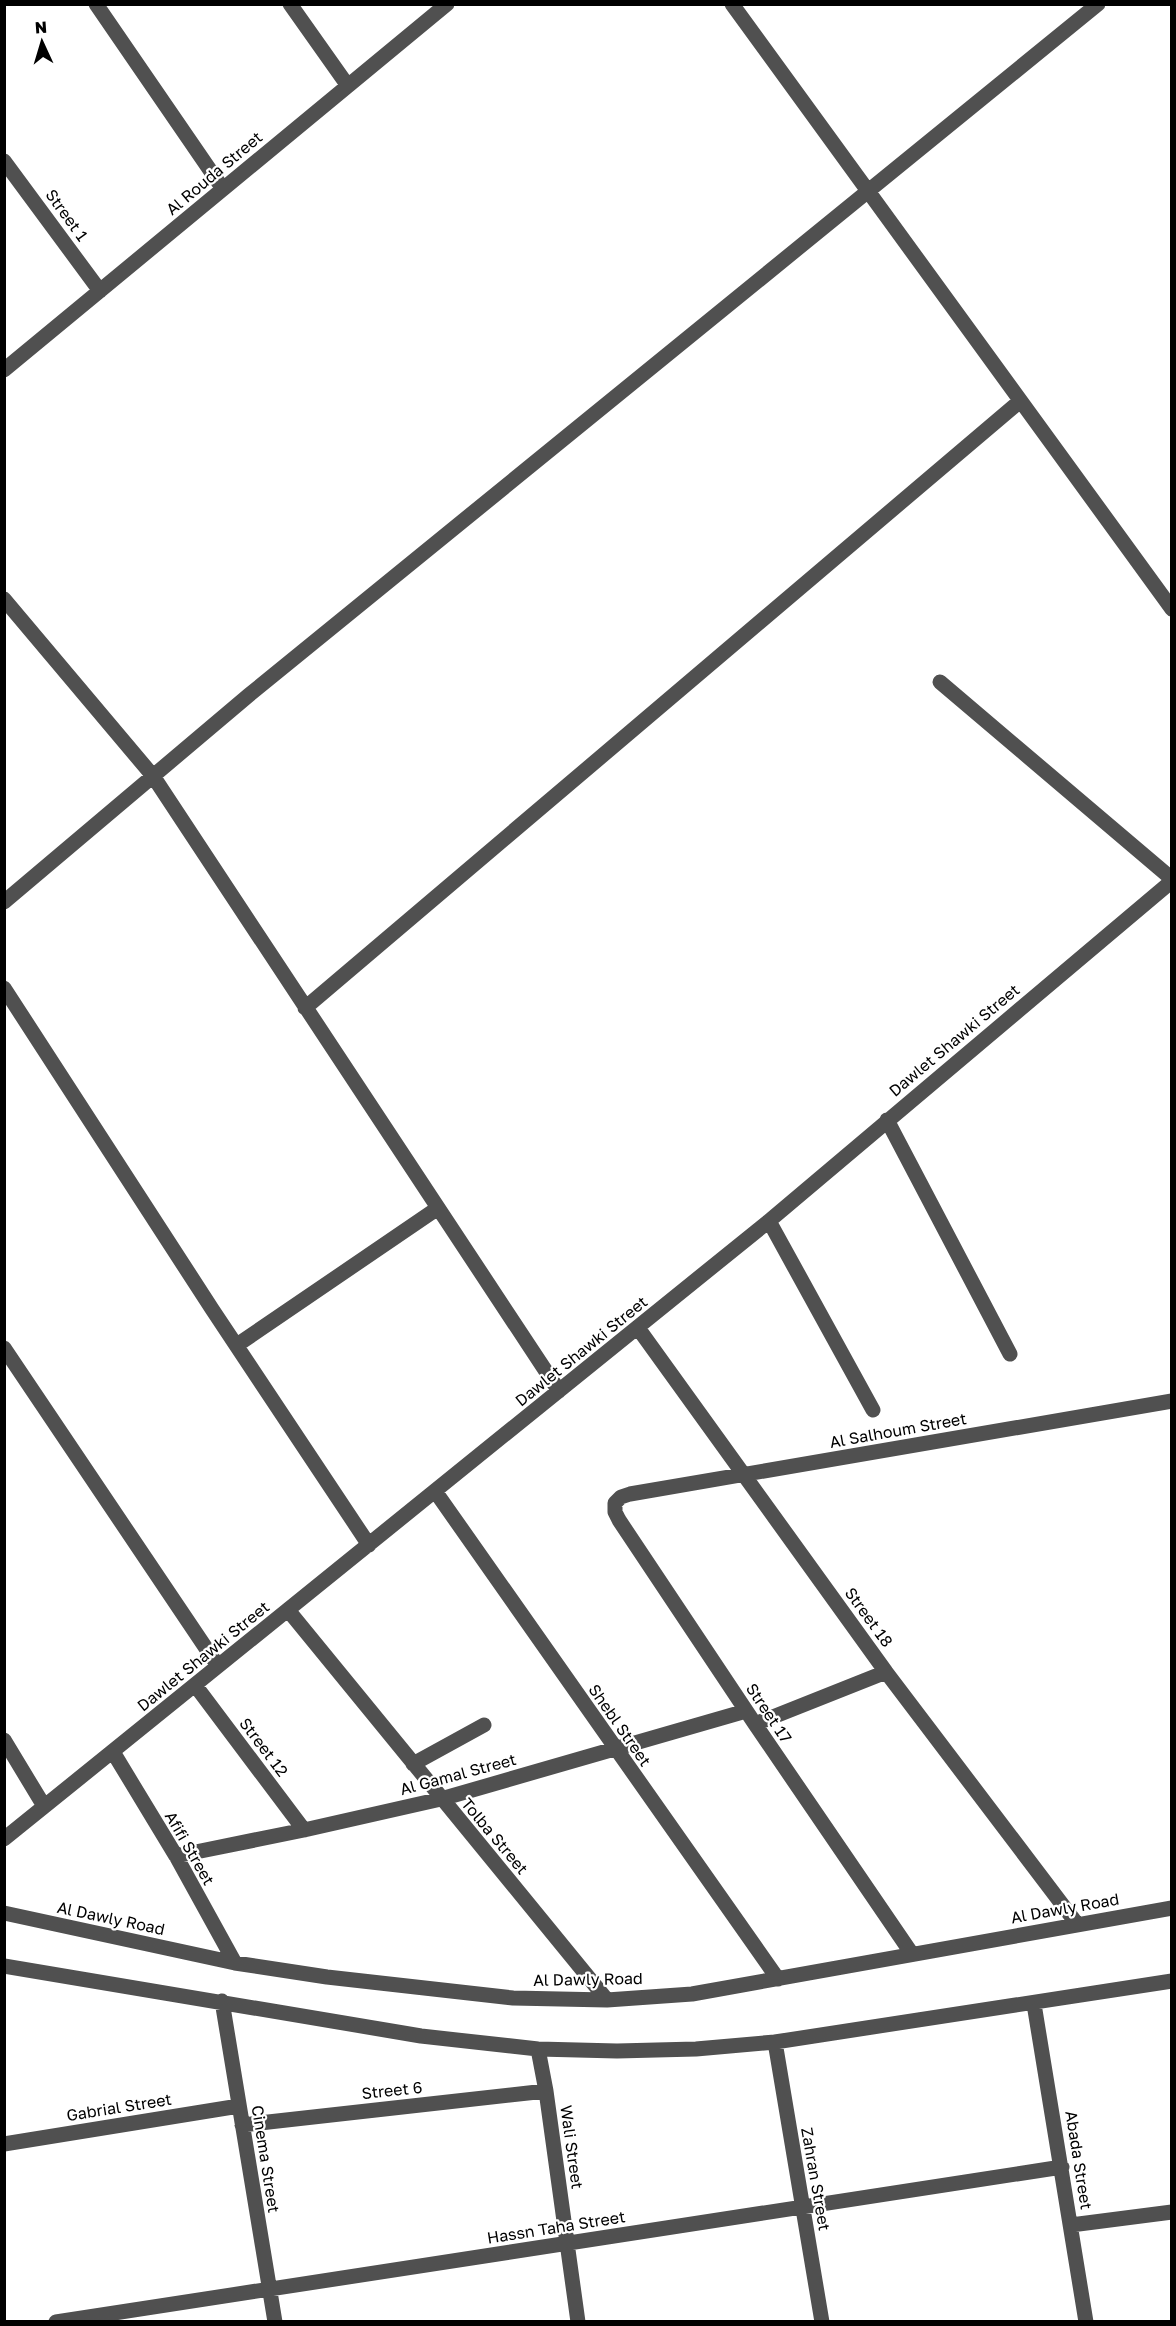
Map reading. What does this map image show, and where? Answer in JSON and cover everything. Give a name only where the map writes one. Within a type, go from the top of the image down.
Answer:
[{"type":"street","points":[[96,4],[223,189]]},
{"type":"street","points":[[290,4],[348,86]]},
{"type":"street","name":"Al Rouda Street","points":[[4,370],[447,4]]},
{"type":"street","points":[[732,4],[1019,402],[1172,609]]},
{"type":"street","points":[[4,902],[153,776],[1097,5]]},
{"type":"street","name":"Street 1","points":[[4,161],[100,291]]},
{"type":"street","points":[[305,1008],[1019,402]]},
{"type":"street","points":[[4,598],[153,776],[560,1391]]},
{"type":"street","points":[[940,682],[1172,880]]},
{"type":"street","name":"Dawlet Shawki Street","points":[[4,1839],[769,1221],[1172,880]]},
{"type":"street","points":[[4,988],[369,1545]]},
{"type":"street","points":[[887,1120],[1010,1354]]},
{"type":"street","points":[[237,1345],[438,1208]]},
{"type":"street","points":[[769,1221],[873,1410]]},
{"type":"street","name":"Street 18","points":[[638,1328],[886,1672],[1077,1924]]},
{"type":"street","points":[[4,1348],[218,1666]]},
{"type":"street","name":"Al Salhoum Street","points":[[630,1494],[1172,1401]]},
{"type":"street","name":"Shebl Street","points":[[435,1491],[778,1979]]},
{"type":"street","name":"Street 17","points":[[630,1494],[621,1497],[615,1503],[615,1512],[746,1711],[912,1954]]},
{"type":"street","name":"Tolba Street","points":[[288,1610],[607,2000]]},
{"type":"street","points":[[755,1724],[886,1672]]},
{"type":"street","name":"Street 12","points":[[195,1685],[304,1830]]},
{"type":"street","name":"Al Gamal Street","points":[[176,1856],[441,1799],[746,1711]]},
{"type":"street","points":[[412,1764],[484,1725]]},
{"type":"street","points":[[4,1740],[44,1806]]},
{"type":"street","name":"Afifi Street","points":[[112,1752],[176,1856],[235,1963]]},
{"type":"street","name":"Al Dawly Road","points":[[4,1913],[235,1963],[327,1977],[513,1998],[607,2000],[692,1994],[1172,1908]]},
{"type":"street","points":[[4,1966],[421,2036],[538,2049],[617,2051],[696,2049],[775,2042],[1172,1981]]},
{"type":"street","name":"Cinema Street","points":[[222,2001],[274,2322]]},
{"type":"street","name":"Abada Street","points":[[1034,2004],[1086,2322]]},
{"type":"street","name":"Zahran Street","points":[[775,2042],[822,2322]]},
{"type":"street","name":"Wali Street","points":[[538,2049],[546,2091],[578,2322]]},
{"type":"street","name":"Street 6","points":[[242,2125],[546,2091]]},
{"type":"street","name":"Gabrial Street","points":[[4,2144],[239,2106]]},
{"type":"street","name":"Hassn Taha Street","points":[[56,2322],[1062,2167]]},
{"type":"street","points":[[1071,2225],[1172,2212]]}]
